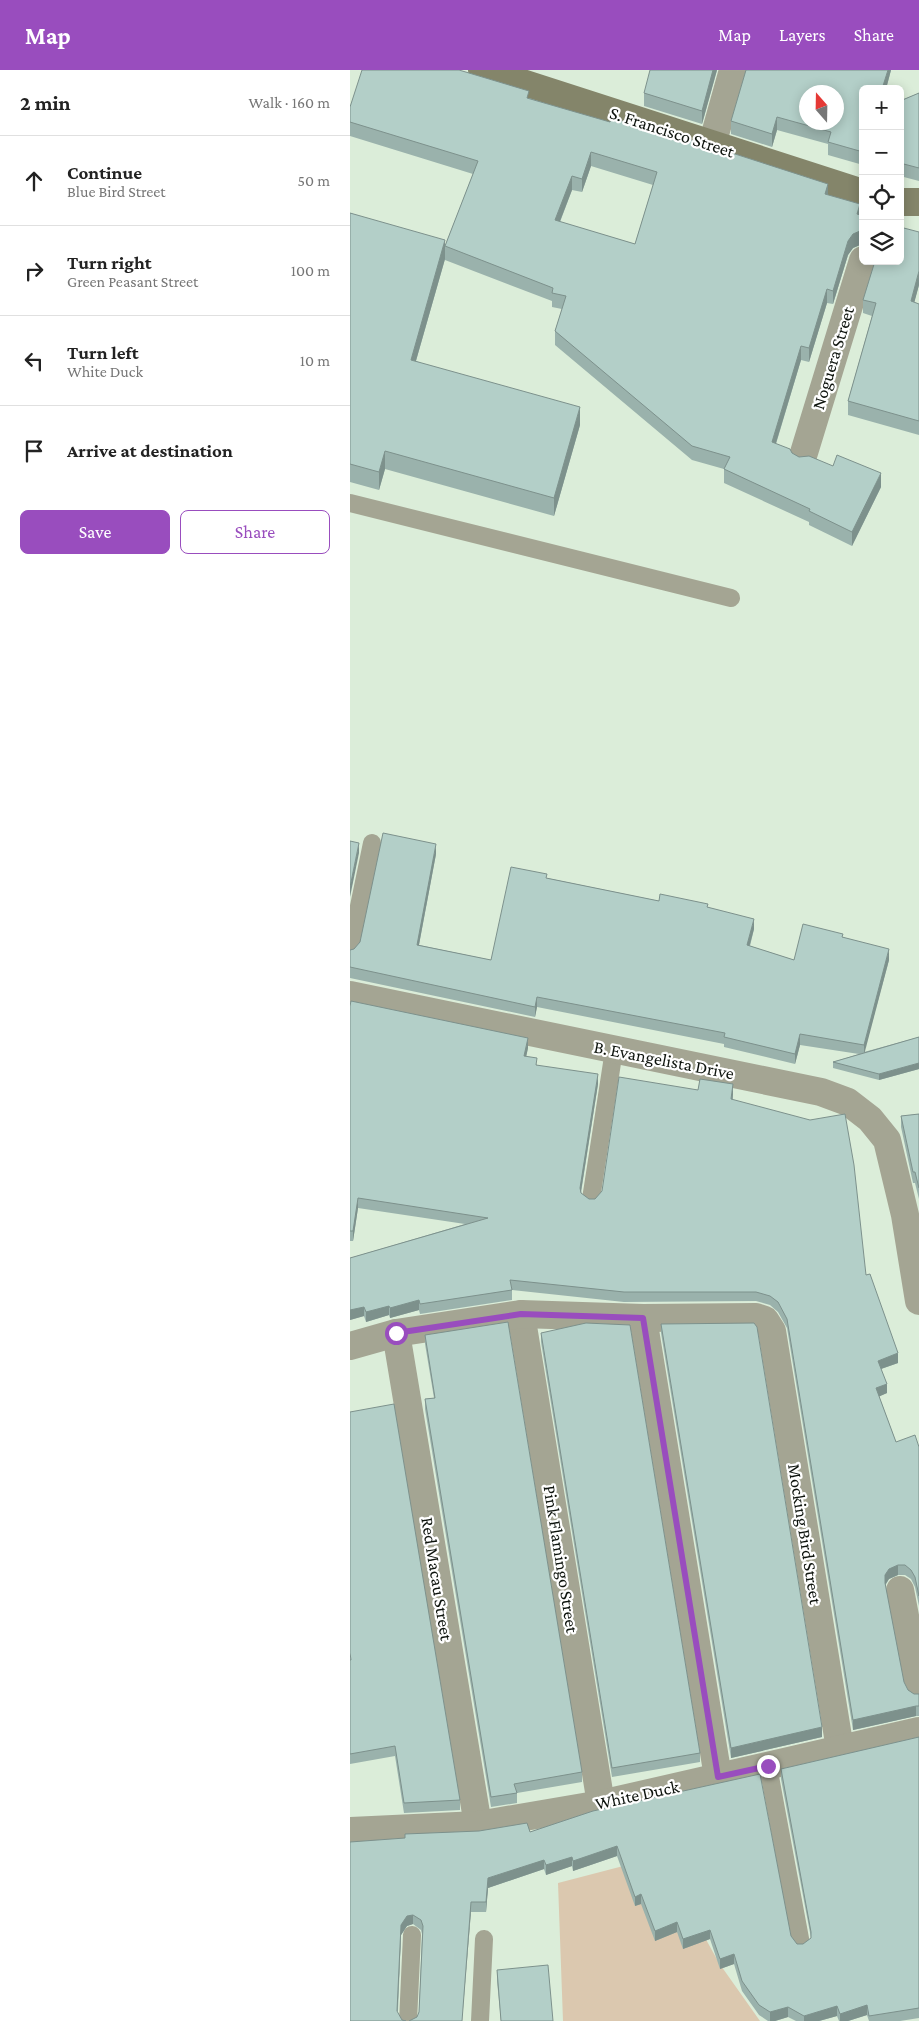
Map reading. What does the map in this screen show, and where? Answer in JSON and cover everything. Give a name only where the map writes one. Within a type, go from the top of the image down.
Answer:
[{"type":"street","name":"S. Francisco Street","points":[[482,70],[859,192]]},
{"type":"street","points":[[712,145],[733,70]]},
{"type":"street","points":[[904,202],[919,202]]},
{"type":"street","name":"Noguera Street","points":[[803,456],[861,265]]},
{"type":"street","name":"B. Evangelista Drive","points":[[350,996],[822,1092],[848,1102],[870,1119],[887,1140],[905,1215],[919,1302]]},
{"type":"street","points":[[350,1346],[396,1333],[521,1314],[643,1318],[718,1777]]},
{"type":"street","name":"Pink Flamingo Street","points":[[521,1314],[601,1804]]},
{"type":"street","name":"Mocking Bird Street","points":[[643,1318],[756,1317],[765,1320],[772,1331],[840,1749]]},
{"type":"street","name":"Red Macau Street","points":[[396,1333],[478,1825]]},
{"type":"street","points":[[900,1590],[919,1689]]},
{"type":"street","name":"White Duck","points":[[350,1830],[478,1825],[601,1804],[919,1731]]},
{"type":"lane","points":[[350,502],[730,598]]},
{"type":"lane","points":[[350,950],[372,843]]},
{"type":"lane","points":[[591,1199],[614,1050]]},
{"type":"lane","points":[[768,1766],[801,1944]]},
{"type":"lane","points":[[408,2021],[412,1936]]},
{"type":"lane","points":[[480,2021],[484,1939]]},
{"type":"shaded area","points":[[677,1852],[677,1887],[719,1963],[760,2021],[563,2021],[558,1883]]},
{"type":"building","points":[[362,70],[459,70],[529,91],[527,98],[610,122],[612,118],[635,125],[636,122],[828,184],[825,194],[859,204],[857,214],[859,215],[859,231],[853,234],[848,241],[833,291],[827,289],[809,348],[801,346],[772,442],[790,449],[792,453],[799,457],[809,456],[833,466],[837,455],[881,473],[852,532],[809,511],[810,509],[724,469],[730,457],[692,446],[555,331],[566,296],[552,293],[553,288],[445,246],[478,161],[350,122],[350,107]],"holes":[[[591,152],[657,172],[635,244],[555,220],[572,176],[582,179]]]},
{"type":"building","points":[[650,70],[713,70],[702,111],[644,93]]},
{"type":"building","points":[[746,70],[888,70],[883,85],[859,85],[859,151],[828,142],[831,132],[824,130],[844,130],[844,85],[799,85],[799,123],[777,117],[772,134],[731,121]]},
{"type":"building","points":[[919,93],[919,168],[904,164],[904,99]]},
{"type":"building","points":[[350,213],[445,240],[411,360],[580,407],[554,498],[385,451],[379,472],[350,464]]},
{"type":"building","points":[[904,228],[919,232],[919,271],[911,301],[919,304],[919,421],[848,401],[876,303],[863,300],[874,265],[904,265]]},
{"type":"building","points":[[383,833],[436,844],[417,945],[491,960],[511,867],[547,874],[546,878],[659,901],[660,894],[708,904],[707,907],[754,919],[747,945],[794,960],[803,924],[843,934],[842,937],[889,949],[864,1045],[800,1034],[795,1054],[724,1037],[725,1033],[537,997],[535,1007],[350,967],[350,950],[354,949],[360,942]]},
{"type":"building","points":[[350,841],[359,843],[350,887]]},
{"type":"building","points":[[351,1001],[528,1038],[524,1056],[537,1058],[536,1065],[598,1074],[580,1188],[581,1193],[589,1199],[595,1199],[602,1191],[619,1077],[698,1090],[700,1079],[733,1084],[731,1099],[810,1120],[845,1114],[854,1165],[866,1275],[870,1274],[898,1353],[878,1361],[887,1384],[876,1388],[896,1442],[915,1435],[919,1447],[919,1596],[915,1577],[905,1565],[898,1565],[889,1569],[885,1575],[885,1583],[904,1682],[908,1690],[914,1694],[919,1694],[919,1706],[853,1720],[787,1319],[778,1302],[770,1296],[756,1292],[624,1292],[510,1280],[512,1290],[420,1304],[419,1300],[366,1312],[364,1307],[350,1310],[350,1258],[488,1218],[358,1198],[353,1231],[350,1231]]},
{"type":"building","points":[[919,1037],[919,1063],[879,1074],[833,1062]]},
{"type":"building","points":[[919,1114],[919,1188],[915,1172],[913,1172],[901,1116]]},
{"type":"building","points":[[508,1322],[582,1772],[514,1784],[517,1793],[491,1797],[425,1399],[435,1398],[425,1335]]},
{"type":"building","points":[[586,1323],[630,1325],[700,1753],[612,1768],[541,1333]]},
{"type":"building","points":[[754,1323],[757,1327],[822,1727],[731,1748],[661,1324]]},
{"type":"building","points":[[394,1404],[460,1800],[404,1803],[395,1746],[350,1754],[350,1412]]},
{"type":"building","points":[[919,1737],[919,2008],[869,2016],[867,2005],[840,2014],[837,2006],[804,2016],[788,2007],[770,2012],[759,2005],[742,1981],[734,1954],[720,1959],[710,1930],[683,1939],[677,1922],[655,1931],[641,1894],[635,1897],[617,1846],[573,1861],[572,1857],[546,1865],[544,1860],[488,1878],[486,1902],[471,1902],[462,2021],[409,2021],[417,2017],[419,2012],[423,1926],[421,1920],[413,1915],[407,1916],[401,1925],[397,2011],[402,2020],[406,2021],[350,2021],[350,1842],[405,1838],[405,1834],[479,1831],[527,1823],[530,1832],[593,1811],[760,1774],[791,1936],[797,1944],[803,1944],[811,1938],[811,1932],[781,1769]]},
{"type":"building","points":[[548,1965],[553,2021],[501,2021],[497,1970]]},
{"type":"route","points":[[396,1333],[521,1314],[643,1318],[718,1777],[768,1766]]}]
